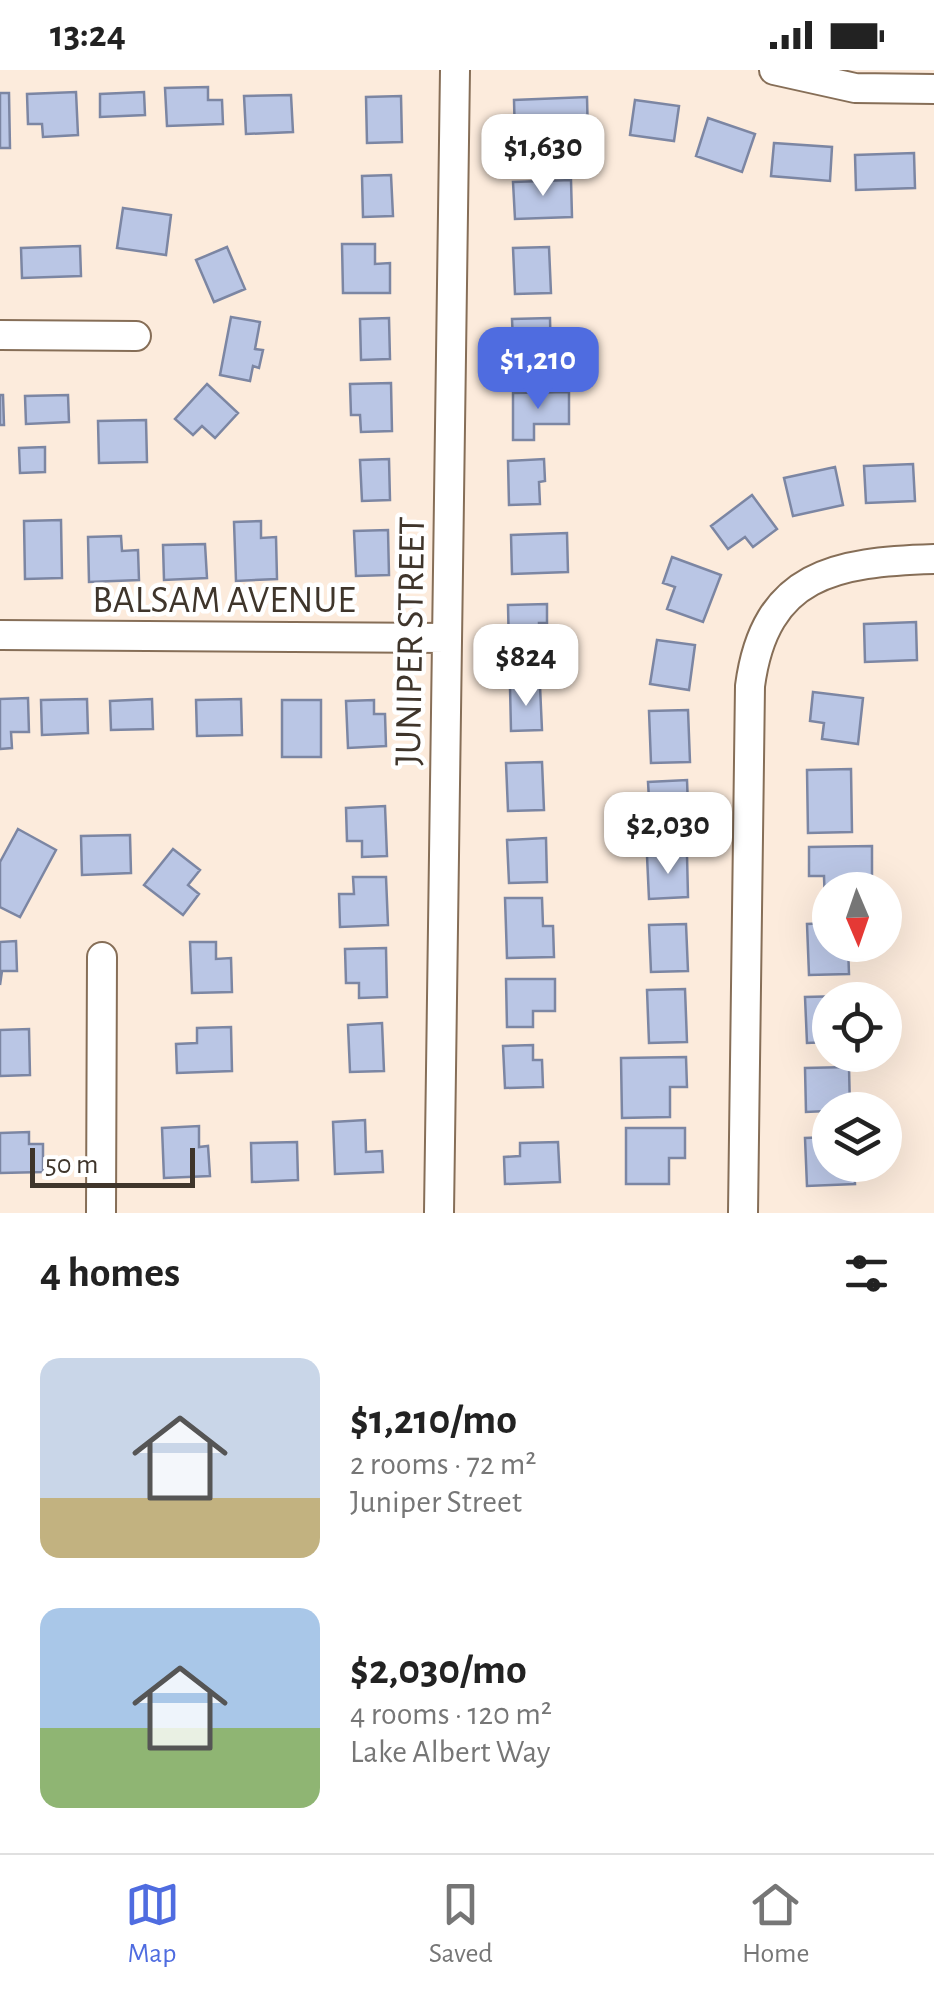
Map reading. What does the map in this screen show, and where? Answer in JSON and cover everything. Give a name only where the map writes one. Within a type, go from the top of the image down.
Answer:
[{"type":"street","name":"JUNIPER STREET","points":[[440,1213],[455,70]]},
{"type":"street","points":[[774,70],[855,88],[934,88]]},
{"type":"street","points":[[0,335],[136,336]]},
{"type":"street","points":[[743,1213],[750,686],[754,656],[786,598],[812,580],[872,561],[934,559]]},
{"type":"street","name":"BALSAM AVENUE","points":[[0,635],[447,638]]},
{"type":"street","points":[[101,1213],[102,957]]},
{"type":"building","points":[[208,87],[208,100],[222,100],[223,124],[167,126],[165,88]]},
{"type":"building","points":[[76,92],[78,135],[43,137],[42,124],[28,124],[27,94]]},
{"type":"building","points":[[144,92],[145,115],[100,117],[100,94]]},
{"type":"building","points":[[0,93],[9,93],[10,148],[0,148]]},
{"type":"building","points":[[291,95],[293,132],[246,134],[244,96]]},
{"type":"building","points":[[401,96],[402,142],[367,143],[366,97]]},
{"type":"building","points":[[587,97],[588,138],[515,140],[514,100]]},
{"type":"building","points":[[635,100],[679,106],[674,141],[630,135]]},
{"type":"building","points":[[708,118],[755,134],[742,172],[696,156]]},
{"type":"building","points":[[774,143],[832,147],[830,181],[771,176]]},
{"type":"building","points":[[914,153],[915,188],[856,190],[855,155]]},
{"type":"building","points":[[391,175],[393,216],[363,217],[362,176]]},
{"type":"building","points":[[571,180],[572,217],[515,219],[513,182]]},
{"type":"building","points":[[123,208],[171,215],[166,255],[117,248]]},
{"type":"building","points":[[342,244],[375,244],[375,264],[390,263],[390,293],[343,293]]},
{"type":"building","points":[[80,246],[81,276],[22,278],[21,248]]},
{"type":"building","points":[[227,247],[245,289],[214,302],[196,260]]},
{"type":"building","points":[[549,247],[551,293],[515,294],[513,248]]},
{"type":"building","points":[[231,317],[260,322],[255,349],[263,350],[259,368],[253,366],[250,381],[220,375]]},
{"type":"building","points":[[389,318],[390,359],[361,360],[360,319]]},
{"type":"building","points":[[550,318],[551,363],[514,365],[512,319]]},
{"type":"building","points":[[391,383],[392,431],[361,432],[360,415],[351,415],[350,384]]},
{"type":"building","points":[[207,384],[238,413],[215,438],[202,426],[193,435],[175,419]]},
{"type":"building","points":[[569,392],[569,424],[534,424],[534,440],[513,440],[513,393]]},
{"type":"building","points":[[3,395],[4,425],[0,425]]},
{"type":"building","points":[[68,395],[69,422],[26,424],[25,396]]},
{"type":"building","points":[[146,420],[147,462],[99,463],[98,421]]},
{"type":"building","points":[[45,447],[45,472],[20,473],[19,448]]},
{"type":"building","points":[[389,459],[390,500],[362,501],[360,460]]},
{"type":"building","points":[[544,459],[540,504],[509,505],[508,461]]},
{"type":"building","points":[[913,464],[915,501],[866,503],[864,466]]},
{"type":"building","points":[[835,467],[843,505],[793,516],[784,478]]},
{"type":"building","points":[[752,495],[777,529],[753,547],[745,537],[728,549],[711,526]]},
{"type":"building","points":[[61,520],[62,578],[25,579],[24,521]]},
{"type":"building","points":[[261,521],[261,538],[276,537],[277,579],[236,581],[234,522]]},
{"type":"building","points":[[388,530],[389,575],[356,576],[354,531]]},
{"type":"building","points":[[567,533],[568,572],[512,574],[511,535]]},
{"type":"building","points":[[121,536],[122,551],[138,550],[139,580],[89,582],[88,537]]},
{"type":"building","points":[[205,544],[207,578],[164,580],[163,545]]},
{"type":"building","points":[[672,557],[721,575],[703,622],[667,609],[675,587],[663,583]]},
{"type":"building","points":[[547,604],[547,623],[539,623],[540,652],[509,652],[508,605]]},
{"type":"building","points":[[916,622],[917,660],[865,662],[864,624]]},
{"type":"building","points":[[657,640],[695,645],[689,690],[650,684]]},
{"type":"building","points":[[540,686],[542,730],[511,731],[510,687]]},
{"type":"building","points":[[813,692],[863,698],[858,744],[822,739],[824,723],[810,721]]},
{"type":"building","points":[[28,698],[29,732],[11,732],[12,748],[0,749],[0,699]]},
{"type":"building","points":[[87,699],[88,733],[42,735],[41,700]]},
{"type":"building","points":[[152,699],[153,729],[111,730],[110,701]]},
{"type":"building","points":[[241,699],[242,735],[197,736],[196,700]]},
{"type":"building","points":[[282,700],[321,700],[321,757],[282,757]]},
{"type":"building","points":[[374,700],[374,714],[385,714],[386,746],[348,748],[346,701]]},
{"type":"building","points":[[688,710],[690,762],[651,763],[649,711]]},
{"type":"building","points":[[542,762],[544,810],[508,811],[506,763]]},
{"type":"building","points":[[851,769],[852,832],[808,833],[807,770]]},
{"type":"building","points":[[687,780],[689,832],[651,834],[648,782]]},
{"type":"building","points":[[385,806],[387,856],[362,857],[362,841],[347,841],[346,808]]},
{"type":"building","points":[[18,829],[56,850],[20,917],[0,907],[0,862]]},
{"type":"building","points":[[130,835],[131,873],[82,875],[81,836]]},
{"type":"building","points":[[546,838],[547,882],[509,883],[507,840]]},
{"type":"building","points":[[872,846],[872,872],[812,872],[809,876],[809,847]]},
{"type":"building","points":[[173,849],[200,870],[188,885],[199,894],[183,915],[144,885]]},
{"type":"building","points":[[687,855],[688,897],[649,899],[647,856]]},
{"type":"building","points":[[353,877],[386,877],[388,925],[340,927],[339,894],[354,894]]},
{"type":"building","points":[[505,898],[542,898],[543,926],[553,926],[554,957],[507,958]]},
{"type":"building","points":[[686,924],[688,971],[651,972],[649,925]]},
{"type":"building","points":[[807,924],[812,924],[812,962],[849,962],[849,974],[809,975]]},
{"type":"building","points":[[16,941],[17,971],[2,971],[0,985],[0,942]]},
{"type":"building","points":[[190,942],[216,942],[216,959],[231,958],[232,992],[192,993]]},
{"type":"building","points":[[386,948],[387,997],[359,998],[359,983],[346,983],[345,949]]},
{"type":"building","points":[[506,979],[555,979],[555,1011],[533,1011],[533,1027],[507,1027]]},
{"type":"building","points":[[685,989],[687,1042],[649,1043],[647,990]]},
{"type":"building","points":[[805,997],[812,997],[812,1043],[807,1043]]},
{"type":"building","points":[[382,1023],[384,1071],[350,1072],[348,1025]]},
{"type":"building","points":[[231,1027],[232,1071],[177,1073],[176,1044],[197,1043],[197,1028]]},
{"type":"building","points":[[29,1029],[30,1075],[0,1076],[0,1030]]},
{"type":"building","points":[[533,1045],[533,1060],[542,1060],[543,1087],[505,1088],[503,1046]]},
{"type":"building","points":[[686,1057],[687,1087],[670,1087],[670,1117],[622,1118],[621,1058]]},
{"type":"building","points":[[805,1068],[812,1068],[812,1072],[849,1072],[850,1092],[812,1092],[812,1112],[806,1112]]},
{"type":"building","points":[[365,1120],[366,1152],[382,1151],[383,1172],[335,1174],[333,1122]]},
{"type":"building","points":[[199,1126],[199,1147],[208,1146],[210,1176],[164,1178],[162,1128]]},
{"type":"building","points":[[626,1128],[685,1128],[685,1158],[669,1158],[669,1184],[626,1184]]},
{"type":"building","points":[[29,1132],[29,1144],[43,1144],[43,1172],[0,1173],[0,1133]]},
{"type":"building","points":[[805,1138],[812,1138],[812,1182],[855,1184],[807,1186]]},
{"type":"building","points":[[297,1142],[298,1180],[252,1182],[251,1143]]},
{"type":"building","points":[[558,1142],[560,1182],[505,1184],[504,1157],[520,1156],[520,1143]]}]
